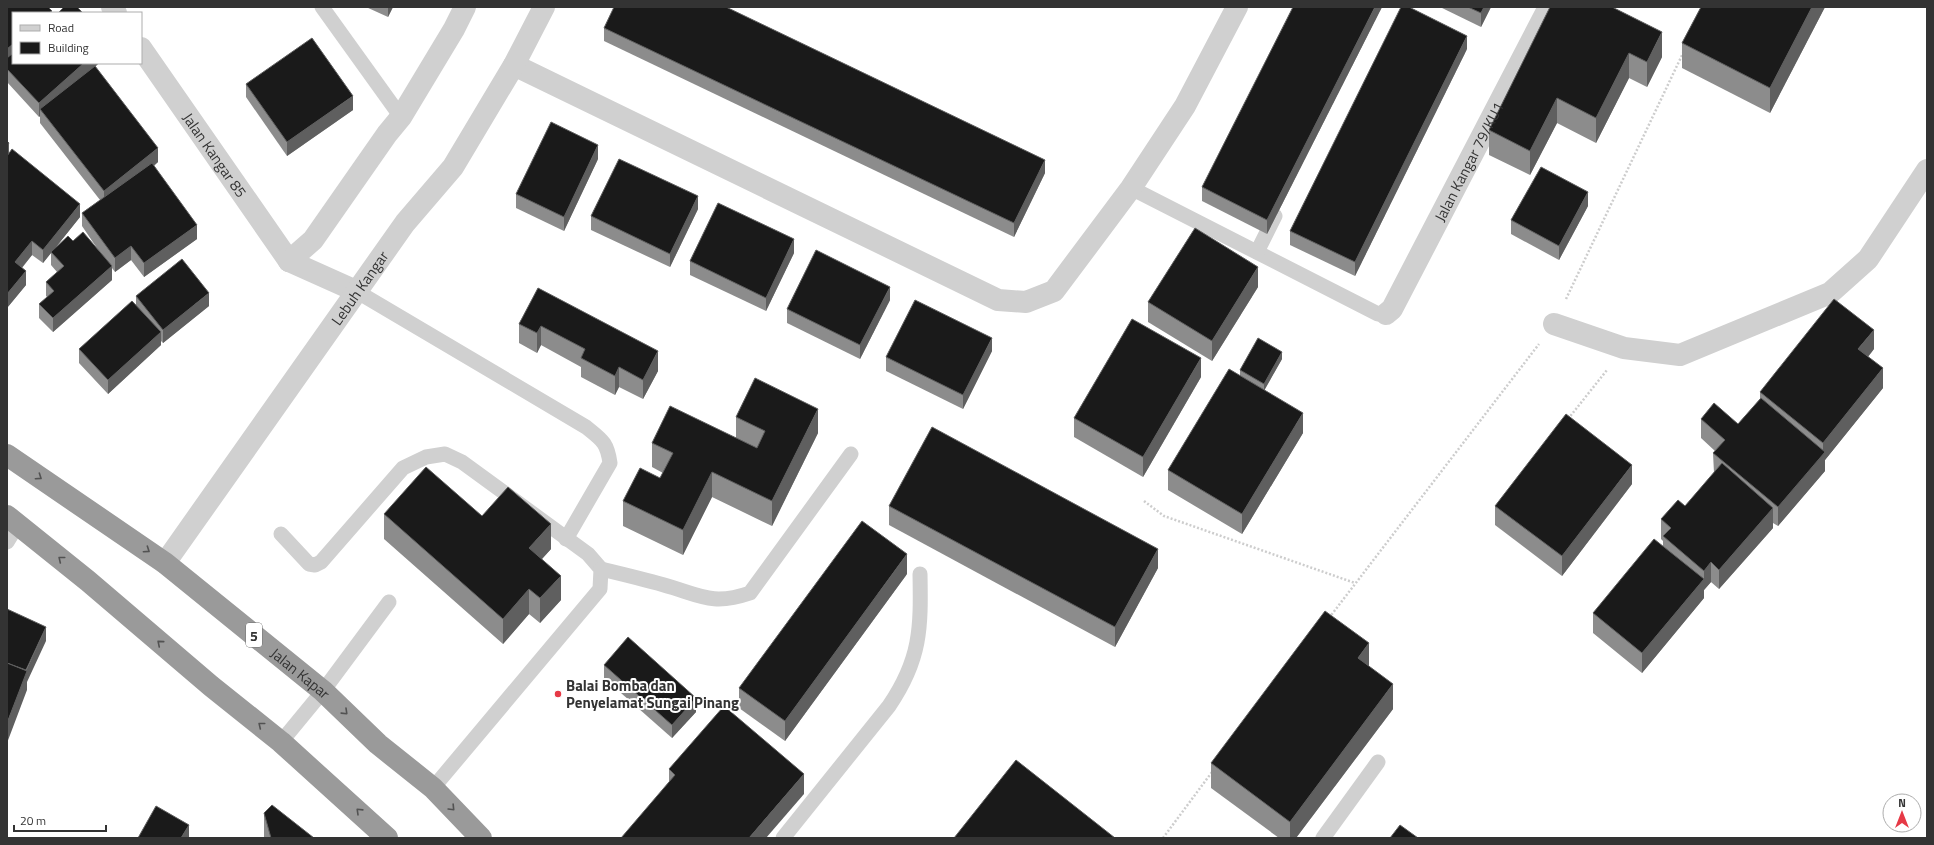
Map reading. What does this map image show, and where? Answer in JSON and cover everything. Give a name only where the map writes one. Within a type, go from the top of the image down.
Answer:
[{"type":"highway","name":"Jalan Kapar","points":[[7,455],[165,563],[323,691],[378,744],[433,788],[481,838]]},
{"type":"highway","points":[[11,527],[88,581],[211,686],[281,742],[387,838]]},
{"type":"street","points":[[356,291],[289,261],[313,240],[387,134],[401,117],[454,29],[465,7]]},
{"type":"street","name":"Lebuh Kangar","points":[[165,563],[405,223],[453,167],[514,64],[544,7]]},
{"type":"street","points":[[514,64],[998,300],[1026,302],[1054,291],[1131,188],[1185,106],[1237,7]]},
{"type":"street","name":"Jalan Kangar 79/KU1","points":[[1386,314],[1392,309],[1549,7]]},
{"type":"street","name":"Jalan Kangar 85","points":[[142,49],[289,261]]},
{"type":"street","points":[[1554,324],[1624,348],[1680,355],[1830,293],[1868,259],[1927,170]]},
{"type":"lane","points":[[322,7],[401,117]]},
{"type":"lane","points":[[1131,188],[1378,314],[1386,314]]},
{"type":"lane","points":[[1257,252],[1282,203]]},
{"type":"lane","points":[[356,291],[586,427],[604,440],[608,449],[610,463],[566,539]]},
{"type":"lane","points":[[281,534],[310,564],[315,565],[321,562],[403,468],[426,457],[445,454],[462,462],[588,554],[602,569],[666,585],[706,599],[733,599],[750,593],[851,454]]},
{"type":"lane","points":[[433,788],[600,589],[602,569]]},
{"type":"lane","points":[[783,838],[889,706],[900,689],[915,656],[920,633],[920,574]]},
{"type":"lane","points":[[281,742],[323,691],[389,602]]},
{"type":"lane","points":[[1323,838],[1378,762]]},
{"type":"path","points":[[1326,621],[1554,324],[1684,50]]},
{"type":"path","points":[[1565,422],[1624,348]]},
{"type":"path","points":[[1144,501],[1164,516],[1355,583]]},
{"type":"path","points":[[1163,838],[1216,768]]},
{"type":"building","points":[[7,7],[48,7],[52,11],[12,12],[12,45],[7,49]]},
{"type":"building","points":[[64,7],[77,7],[82,12],[59,12]]},
{"type":"building","points":[[614,7],[726,7],[1045,160],[1014,223],[604,28]]},
{"type":"building","points":[[1293,7],[1375,7],[1267,220],[1202,187]]},
{"type":"building","points":[[1401,7],[1409,7],[1467,36],[1355,262],[1290,231]]},
{"type":"building","points":[[1468,7],[1484,7],[1481,13]]},
{"type":"building","points":[[1550,7],[1612,7],[1662,32],[1647,62],[1629,53],[1596,118],[1557,98],[1530,151],[1489,130]]},
{"type":"building","points":[[1701,7],[1812,7],[1770,88],[1682,43]]},
{"type":"building","points":[[312,38],[353,96],[287,142],[246,84]]},
{"type":"building","points":[[12,54],[12,64],[83,64],[39,103],[7,69],[7,58]]},
{"type":"building","points":[[95,66],[158,148],[104,191],[40,109]]},
{"type":"building","points":[[551,122],[598,145],[564,217],[516,194]]},
{"type":"building","points":[[12,149],[80,204],[43,250],[32,241],[15,262],[26,271],[7,294],[7,156]]},
{"type":"building","points":[[619,159],[698,196],[670,254],[591,216]]},
{"type":"building","points":[[152,163],[197,225],[144,263],[131,246],[115,258],[82,213]]},
{"type":"building","points":[[1541,167],[1588,192],[1559,246],[1511,220]]},
{"type":"building","points":[[718,203],[794,239],[766,298],[690,261]]},
{"type":"building","points":[[1195,228],[1258,267],[1212,341],[1148,302]]},
{"type":"building","points":[[83,232],[112,266],[53,318],[39,304],[54,291],[46,282],[64,266],[51,252],[68,236],[73,241]]},
{"type":"building","points":[[816,250],[890,287],[860,345],[787,309]]},
{"type":"building","points":[[182,259],[209,293],[163,330],[136,296]]},
{"type":"building","points":[[538,288],[658,351],[643,380],[619,367],[615,376],[581,358],[585,349],[541,326],[537,333],[519,324]]},
{"type":"building","points":[[1834,299],[1874,330],[1858,349],[1883,368],[1823,443],[1760,392]]},
{"type":"building","points":[[915,300],[992,338],[963,395],[886,357]]},
{"type":"building","points":[[132,301],[161,332],[108,380],[79,349]]},
{"type":"building","points":[[1132,319],[1201,358],[1143,457],[1074,418]]},
{"type":"building","points":[[1258,338],[1282,352],[1264,384],[1240,370]]},
{"type":"building","points":[[1229,369],[1303,413],[1242,514],[1168,470]]},
{"type":"building","points":[[755,378],[818,409],[772,501],[712,472],[683,530],[623,501],[640,468],[660,478],[673,453],[652,443],[670,406],[757,448],[765,431],[736,417]]},
{"type":"building","points":[[1761,398],[1825,452],[1778,507],[1713,453],[1725,440],[1701,419],[1714,403],[1738,424]]},
{"type":"building","points":[[1566,414],[1632,465],[1562,556],[1495,506]]},
{"type":"building","points":[[932,427],[1158,549],[1115,627],[889,506]]},
{"type":"building","points":[[1722,463],[1773,508],[1719,570],[1711,562],[1704,571],[1663,536],[1671,528],[1661,519],[1678,500],[1685,506]]},
{"type":"building","points":[[426,467],[482,516],[508,487],[551,524],[529,548],[561,576],[540,598],[529,589],[503,619],[384,514]]},
{"type":"building","points":[[862,521],[907,554],[785,721],[739,688]]},
{"type":"building","points":[[1654,539],[1704,579],[1642,653],[1593,613]]},
{"type":"building","points":[[7,609],[46,627],[26,670],[7,663]]},
{"type":"building","points":[[1325,611],[1369,643],[1358,658],[1393,684],[1290,822],[1211,763]]},
{"type":"building","points":[[628,637],[696,698],[672,725],[604,665]]},
{"type":"building","points":[[7,663],[27,671],[7,723]]},
{"type":"building","points":[[724,706],[804,774],[749,838],[621,838],[675,775],[669,769]]},
{"type":"building","points":[[1016,760],[1115,838],[954,838]]},
{"type":"building","points":[[272,805],[314,838],[271,838],[264,813]]},
{"type":"building","points":[[156,806],[189,825],[181,838],[138,838]]},
{"type":"building","points":[[1400,825],[1418,838],[1390,838]]},
{"type":"place","name":"Balai Bomba dan Penyelamat Sungai Pinang","points":[[558,694]]}]
